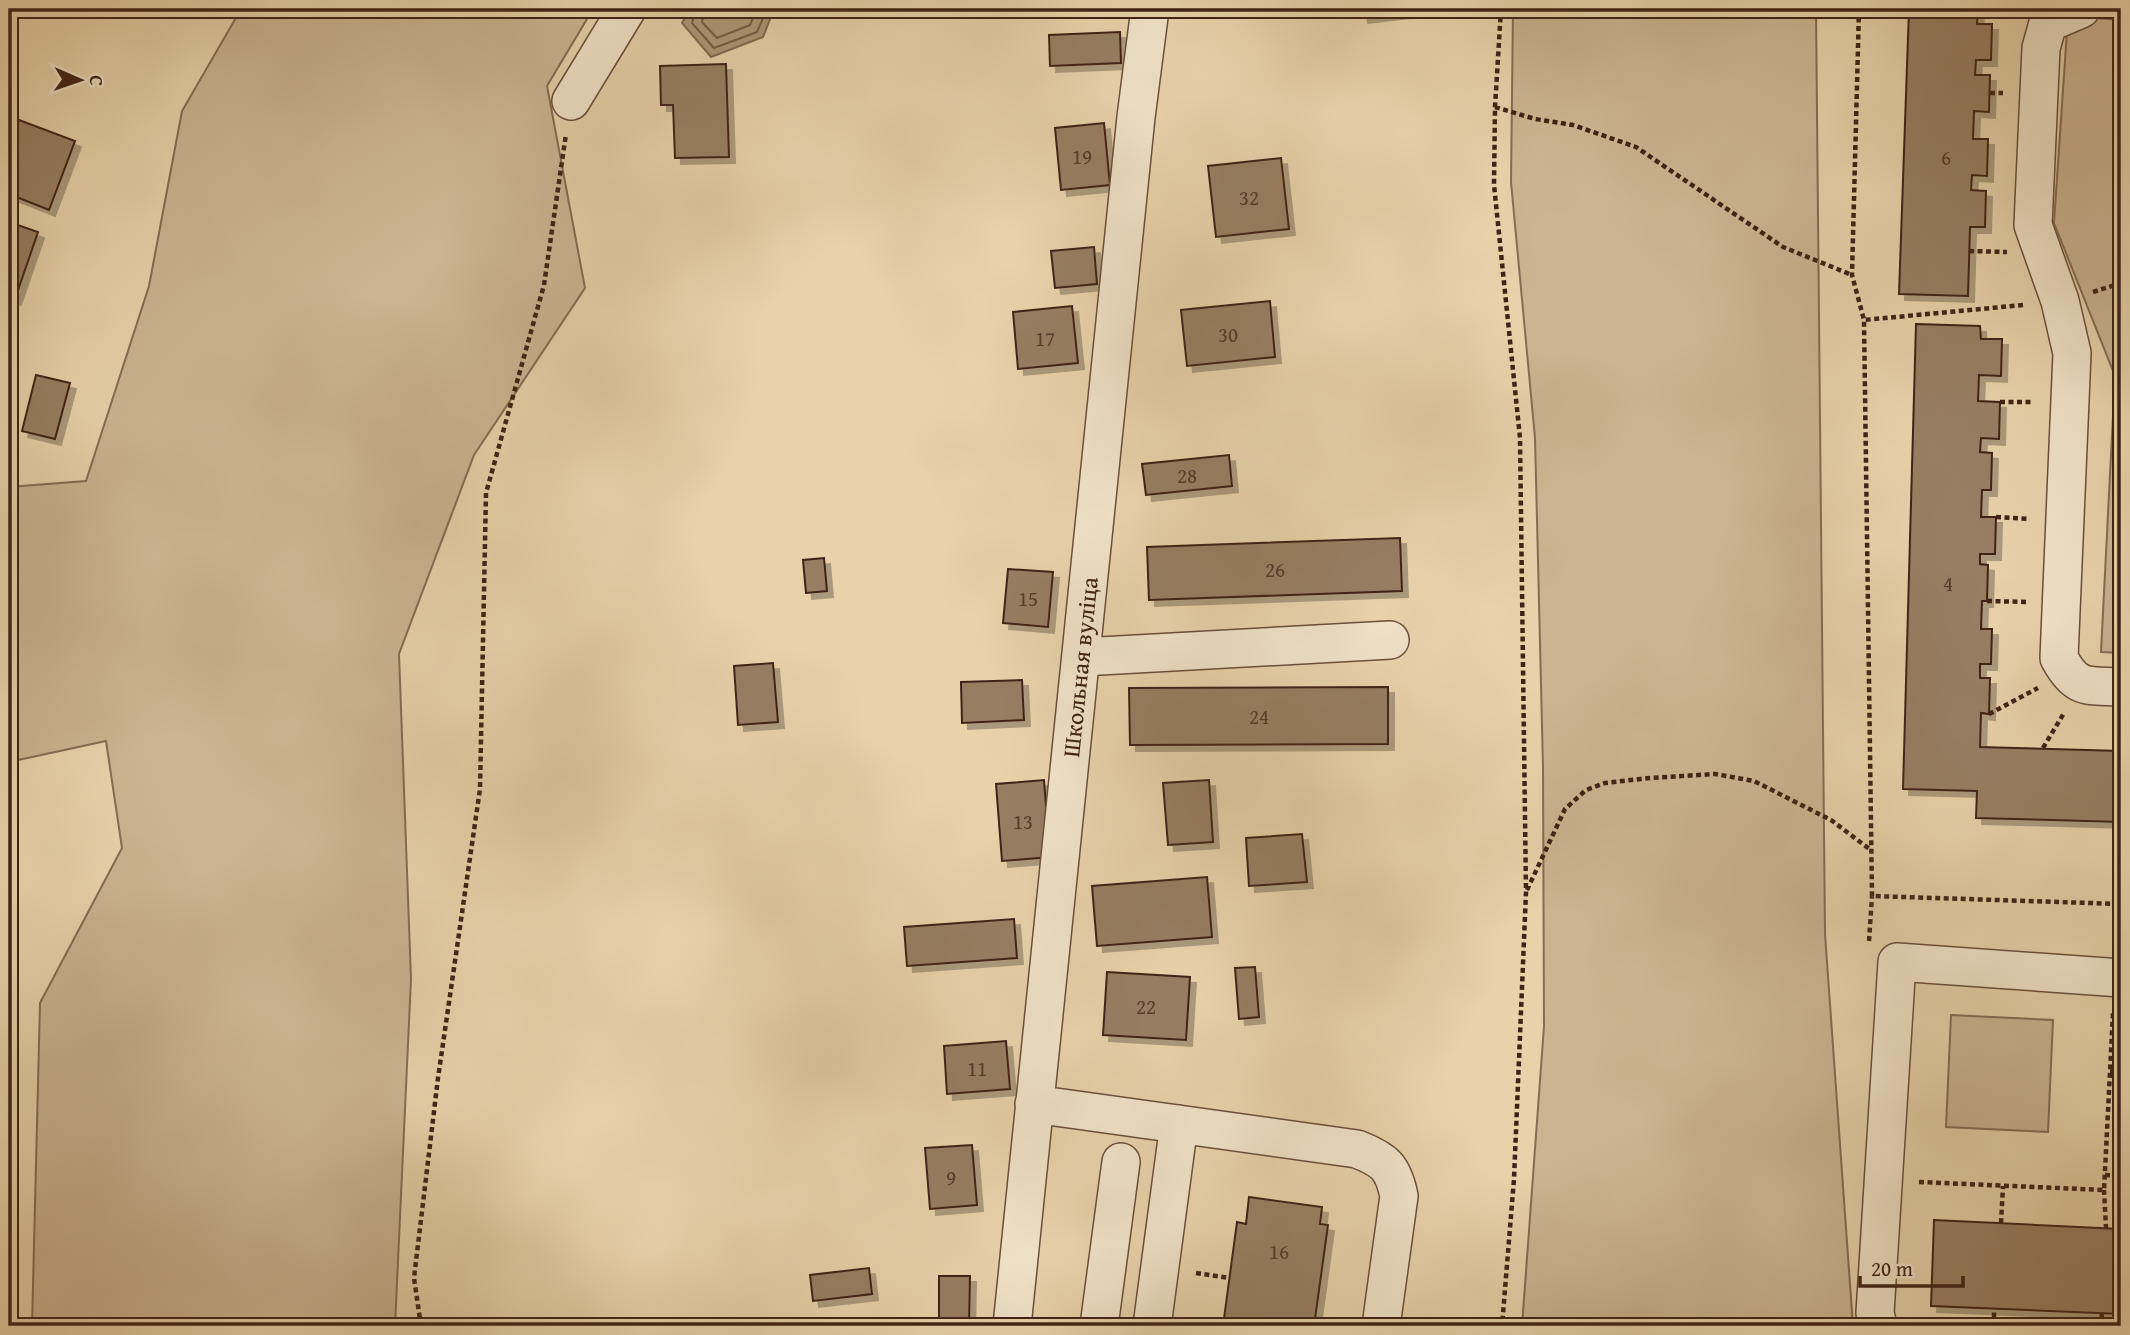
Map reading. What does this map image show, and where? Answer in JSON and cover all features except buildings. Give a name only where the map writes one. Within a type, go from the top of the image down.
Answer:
[{"type":"street","points":[[570,101],[627,9]]},
{"type":"street","name":"Школьная вуліца","points":[[1012,1326],[1136,117],[1150,9]]},
{"type":"street","points":[[2081,9],[2048,23],[2040,48],[2033,226],[2060,301],[2071,354],[2059,658],[2067,673],[2081,685],[2121,687]]},
{"type":"street","points":[[1082,657],[1390,640]]},
{"type":"street","points":[[1878,1326],[1875,1313],[1897,962],[2118,978]]},
{"type":"street","points":[[1034,1104],[1357,1149],[1376,1156],[1388,1166],[1395,1178],[1399,1196],[1381,1326]]},
{"type":"street","points":[[1152,1326],[1179,1124]]},
{"type":"street","points":[[1099,1326],[1121,1162]]},
{"type":"street","points":[[1116,1198],[1168,1205]]},
{"type":"path","points":[[1501,9],[1495,107],[1494,185],[1520,438],[1526,892],[1514,1179],[1502,1326]]},
{"type":"path","points":[[1859,9],[1852,275],[1864,320],[1872,896],[2121,905]]},
{"type":"path","points":[[421,1326],[414,1278],[438,1078],[481,789],[486,494],[544,285],[570,101]]},
{"type":"path","points":[[1495,107],[1535,119],[1573,125],[1636,147],[1783,247],[1852,275]]},
{"type":"path","points":[[1864,320],[2060,301]]},
{"type":"path","points":[[1989,714],[2067,673]]},
{"type":"path","points":[[1526,892],[1565,809],[1586,790],[1605,783],[1715,774],[1754,781],[1830,820],[1872,851]]},
{"type":"path","points":[[2106,1228],[2104,1190],[2118,978]]},
{"type":"path","points":[[2110,1071],[2121,1071]]},
{"type":"path","points":[[2105,1175],[2121,1176]]},
{"type":"path","points":[[1885,1181],[2104,1190]]},
{"type":"path","points":[[2001,1223],[2003,1186]]},
{"type":"path","points":[[1994,1309],[1994,1326]]},
{"type":"path","points":[[2101,1326],[2102,1313]]},
{"type":"shaded area","points":[[241,9],[593,9],[547,86],[585,288],[474,455],[399,654],[411,979],[395,1326],[32,1326],[40,1003],[122,848],[106,741],[9,762],[9,487],[86,481],[149,286],[182,111]]},
{"type":"shaded area","points":[[1513,9],[1816,9],[1825,934],[1853,1326],[1522,1326],[1544,1026],[1543,767],[1535,438],[1511,182]]},
{"type":"shaded area","points":[[2068,16],[2121,20],[2121,653],[2101,652],[2115,376],[2054,223]]},
{"type":"shaded area","points":[[1951,1015],[2053,1020],[2048,1132],[1946,1127]]},
{"type":"water","points":[[690,9],[774,9],[763,37],[711,57],[682,23]]}]
